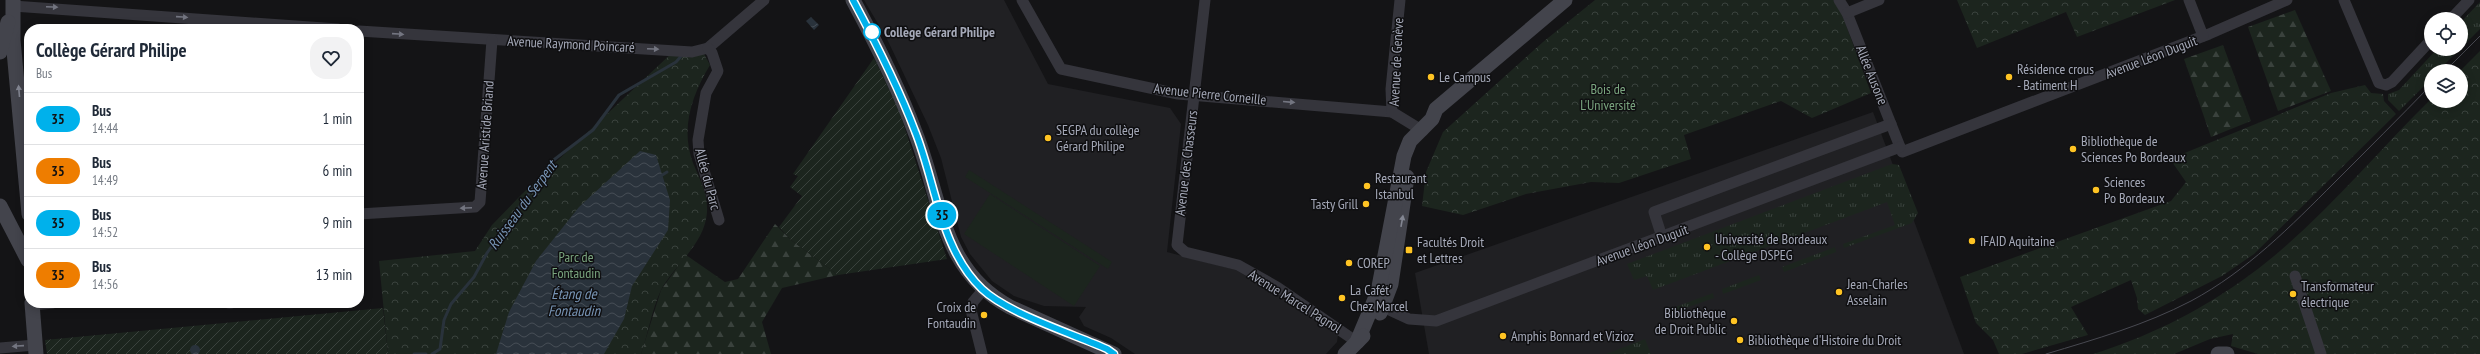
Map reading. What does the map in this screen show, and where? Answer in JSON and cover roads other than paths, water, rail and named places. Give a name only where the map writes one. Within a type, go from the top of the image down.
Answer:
[{"type":"main road","points":[[843,0],[867,39],[878,49]]},
{"type":"main road","points":[[853,0],[871,30],[916,133],[951,242],[970,277],[983,290],[1010,307],[1107,349],[1114,354]]},
{"type":"main road","points":[[1345,354],[1372,327],[1391,284],[1408,173],[1436,109],[1565,0]]},
{"type":"main road","points":[[1357,342],[1378,292],[1404,156],[1410,141],[1574,0]]},
{"type":"main road","points":[[13,3],[5,52],[24,180]]},
{"type":"main road","points":[[0,206],[23,239]]},
{"type":"main road","points":[[32,308],[36,350]]},
{"type":"main road","points":[[2218,354],[2227,354]]},
{"type":"street","name":"Avenue Raymond Poincaré","points":[[364,31],[692,52],[708,48],[764,0]]},
{"type":"street","name":"Avenue Pierre Corneille","points":[[1022,0],[1061,69],[1178,94],[1194,94],[1392,112]]},
{"type":"street","name":"Avenue des Chasseurs","points":[[1184,252],[1177,245],[1177,236],[1205,0]]},
{"type":"street","name":"Avenue de Genève","points":[[1400,0],[1392,89],[1392,112],[1428,125]]},
{"type":"street","name":"Allée Ausone","points":[[1839,0],[1847,13],[1901,150]]},
{"type":"street","points":[[1847,13],[1879,0]]},
{"type":"street","points":[[2189,0],[2203,36]]},
{"type":"street","name":"Avenue Léon Duguit","points":[[1382,307],[1409,319],[1436,321],[1901,150],[2203,36],[2287,0]]},
{"type":"street","points":[[2344,0],[2379,83],[2386,85],[2392,82],[2424,48]]},
{"type":"street","points":[[2458,12],[2469,0]]},
{"type":"street","points":[[13,3],[276,24]]},
{"type":"street","name":"Avenue Aristide Briand","points":[[364,214],[475,207],[480,202],[492,40]]},
{"type":"street","name":"Allée du Parc","points":[[708,48],[712,53],[718,71],[706,93],[699,127],[699,154],[719,220]]},
{"type":"street","points":[[1662,237],[1654,212],[1891,124]]},
{"type":"street","name":"Avenue Marcel Pagnol","points":[[1184,252],[1238,266],[1279,289],[1357,342]]},
{"type":"street","points":[[2295,276],[2322,354]]},
{"type":"street","points":[[982,354],[971,310],[973,302],[983,290]]},
{"type":"street","points":[[0,348],[36,350]]},
{"type":"water","points":[[811,17],[819,25],[814,30],[806,21]]},
{"type":"water","name":"Étang de Fontaudin","points":[[640,151],[656,155],[670,200],[668,230],[632,286],[624,319],[604,354],[496,354],[509,312],[536,261],[579,207]]},
{"type":"water","points":[[195,345],[200,350],[195,355],[190,350]]},
{"type":"waterway","name":"Ruisseau du Serpent","points":[[432,354],[440,349],[444,320],[451,304],[474,277],[487,253],[551,162],[593,130],[619,95],[676,62],[683,54]]},
{"type":"waterway","name":"Ruisseau du Serpent","points":[[659,177],[667,172]]},
{"type":"waterway","name":"Ruisseau du Serpent","points":[[414,354],[426,354]]},
{"type":"tram line","points":[[2452,64],[2480,36]]},
{"type":"tram line","points":[[2046,354],[2120,331],[2174,310],[2231,276],[2268,247],[2302,215],[2424,92]]},
{"type":"place","name":"Collège Gérard Philipe","points":[[872,32]]},
{"type":"place","name":"Le Campus","points":[[1431,77]]},
{"type":"place","name":"Résidence crous - Batiment H","points":[[2009,77]]},
{"type":"place","name":"SEGPA du collège Gérard Philipe","points":[[1048,138]]},
{"type":"place","name":"Bibliothèque de Sciences Po Bordeaux","points":[[2073,149]]},
{"type":"place","name":"Restaurant Istanbul","points":[[1367,186]]},
{"type":"place","name":"Sciences Po Bordeaux","points":[[2096,190]]},
{"type":"place","name":"Tasty Grill","points":[[1366,204]]},
{"type":"place","name":"IFAID Aquitaine","points":[[1972,241]]},
{"type":"place","name":"Université de Bordeaux - Collège DSPEG","points":[[1707,247]]},
{"type":"place","name":"Facultés Droit et Lettres","points":[[1409,250]]},
{"type":"place","name":"COREP","points":[[1349,263]]},
{"type":"place","name":"Jean-Charles Asselain","points":[[1839,292]]},
{"type":"place","name":"Transformateur électrique","points":[[2293,294]]},
{"type":"place","name":"La Cafét' Chez Marcel","points":[[1342,298]]},
{"type":"place","name":"Croix de Fontaudin","points":[[984,315]]},
{"type":"place","name":"Bibliothèque de Droit Public","points":[[1734,321]]},
{"type":"place","name":"Amphis Bonnard et Vizioz","points":[[1503,336]]},
{"type":"place","name":"Bibliothèque d'Histoire du Droit","points":[[1740,340]]},
{"type":"park label","name":"Bois de L'Université","points":[[1608,98]]},
{"type":"park label","name":"Parc de Fontaudin","points":[[576,266]]}]
